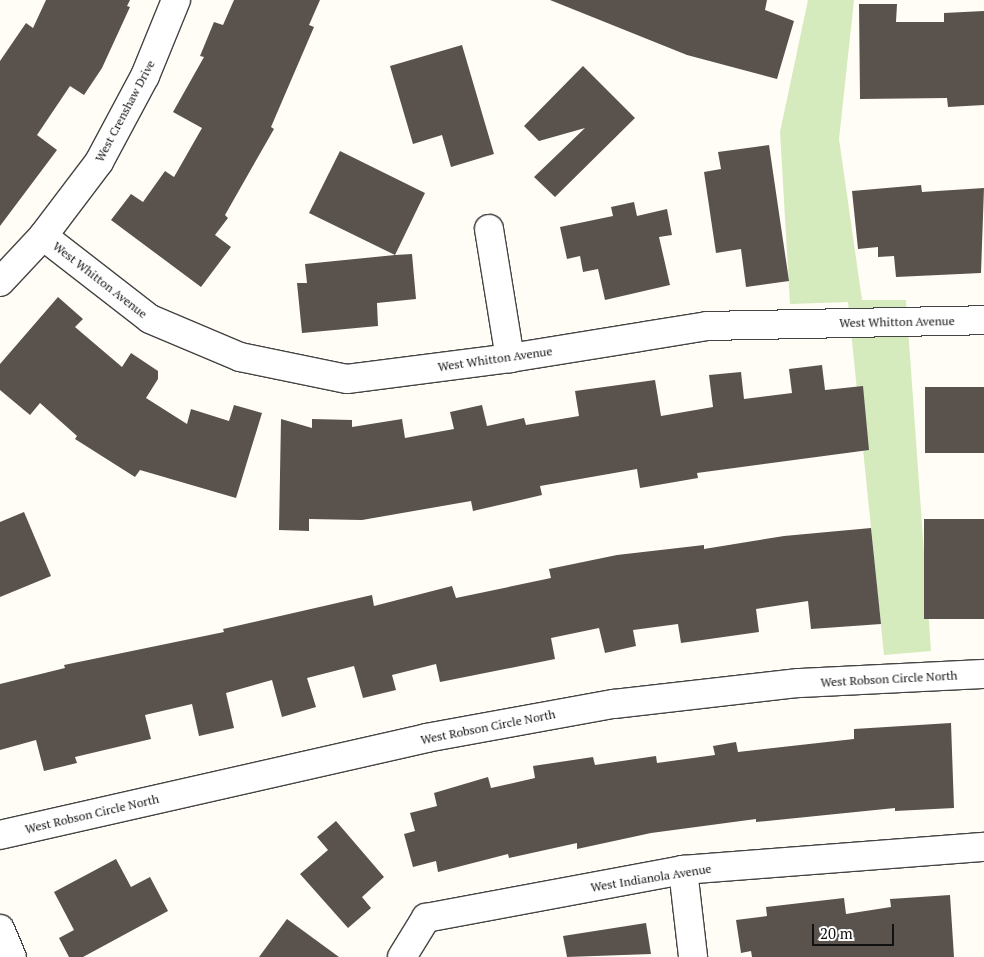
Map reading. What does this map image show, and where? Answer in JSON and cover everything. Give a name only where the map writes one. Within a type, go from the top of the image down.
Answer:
[{"type":"street","name":"West Crenshaw Drive","points":[[0,282],[43,236],[99,162],[145,76],[176,0]]},
{"type":"street","points":[[489,229],[510,358]]},
{"type":"street","name":"West Whitton Avenue","points":[[43,236],[150,319],[240,357],[347,379],[510,358],[707,326],[984,320]]},
{"type":"street","name":"West Robson Circle North","points":[[0,835],[426,738],[614,704],[798,683],[984,674]]},
{"type":"street","name":"West Indianola Avenue","points":[[402,957],[426,918],[683,870],[984,847]]},
{"type":"street","points":[[683,870],[693,957]]},
{"type":"street","points":[[0,929],[12,957]]},
{"type":"green space","points":[[808,0],[854,0],[839,139],[862,300],[906,300],[931,651],[884,655],[848,302],[790,304],[780,132]]},
{"type":"building","points":[[46,0],[130,0],[127,6],[130,7],[102,68],[84,95],[70,86],[37,135],[57,150],[0,226],[0,61],[26,23],[33,28]]},
{"type":"building","points":[[234,0],[320,0],[309,25],[314,27],[271,127],[274,129],[225,215],[228,218],[215,235],[231,247],[201,287],[111,220],[131,194],[143,202],[165,171],[174,177],[202,128],[173,112],[204,57],[200,56],[214,22],[223,25]]},
{"type":"building","points":[[550,0],[767,0],[765,10],[794,21],[777,79],[687,55]]},
{"type":"building","points":[[859,4],[897,4],[896,22],[944,22],[944,13],[984,11],[984,105],[948,107],[947,98],[860,99]]},
{"type":"building","points":[[462,45],[494,154],[451,167],[442,135],[413,144],[390,66]]},
{"type":"building","points":[[583,66],[635,118],[555,197],[534,177],[585,128],[539,141],[524,126]]},
{"type":"building","points":[[769,145],[789,281],[746,287],[741,249],[716,253],[704,172],[721,169],[718,152]]},
{"type":"building","points":[[340,151],[425,193],[395,255],[309,213]]},
{"type":"building","points":[[921,185],[922,192],[984,188],[981,273],[896,277],[894,256],[878,257],[878,247],[858,249],[852,191]]},
{"type":"building","points":[[634,202],[637,216],[667,209],[672,235],[659,237],[670,285],[605,300],[598,269],[583,272],[580,256],[567,259],[560,227],[613,216],[611,207]]},
{"type":"building","points":[[412,254],[416,299],[377,303],[378,326],[302,333],[297,283],[307,283],[305,264]]},
{"type":"building","points":[[58,297],[83,319],[75,327],[122,367],[131,353],[158,371],[158,379],[146,398],[187,424],[191,409],[229,421],[234,405],[262,413],[236,498],[140,470],[135,477],[75,439],[77,436],[40,403],[30,415],[0,390],[0,364]]},
{"type":"building","points":[[822,365],[825,390],[863,386],[869,450],[697,473],[698,478],[640,488],[637,469],[540,486],[542,495],[473,511],[471,501],[362,520],[309,519],[309,531],[279,530],[281,419],[312,428],[312,419],[352,420],[352,427],[402,419],[405,438],[454,429],[450,412],[482,405],[487,426],[524,418],[526,425],[579,416],[575,391],[655,380],[661,416],[713,407],[709,375],[741,372],[744,399],[792,393],[789,369]]},
{"type":"building","points":[[925,387],[984,387],[984,453],[925,453]]},
{"type":"building","points":[[24,512],[51,576],[0,597],[0,522]]},
{"type":"building","points":[[924,519],[984,519],[984,619],[924,619]]},
{"type":"building","points":[[871,528],[881,624],[811,629],[808,601],[756,609],[759,632],[681,643],[678,624],[633,630],[636,646],[605,653],[599,628],[551,638],[555,659],[440,682],[436,664],[392,675],[396,690],[363,698],[354,666],[307,678],[316,707],[282,717],[272,680],[226,693],[234,728],[199,736],[192,704],[145,715],[151,739],[75,757],[77,763],[44,771],[36,740],[0,750],[0,684],[65,668],[64,665],[224,632],[223,629],[372,595],[374,606],[452,586],[456,598],[551,578],[549,569],[617,555],[704,545],[704,549],[784,536]]},
{"type":"building","points":[[951,723],[954,808],[895,811],[895,808],[756,822],[756,819],[651,833],[577,849],[577,843],[509,858],[508,854],[438,872],[436,861],[413,867],[404,834],[415,831],[410,813],[437,806],[434,793],[488,777],[491,788],[535,778],[533,766],[593,757],[595,765],[656,756],[657,763],[715,755],[713,746],[736,742],[738,752],[854,739],[854,729]]},
{"type":"building","points":[[336,821],[384,877],[362,897],[371,908],[348,928],[300,874],[328,850],[317,837]]},
{"type":"building","points":[[116,859],[131,887],[150,877],[168,911],[83,957],[69,957],[59,938],[74,930],[54,892]]},
{"type":"building","points":[[950,895],[954,957],[752,957],[751,951],[741,953],[736,920],[767,916],[766,907],[844,898],[846,914],[891,907],[890,899]]},
{"type":"building","points":[[287,919],[339,957],[259,957]]},
{"type":"building","points":[[646,923],[651,954],[567,957],[563,936]]}]
